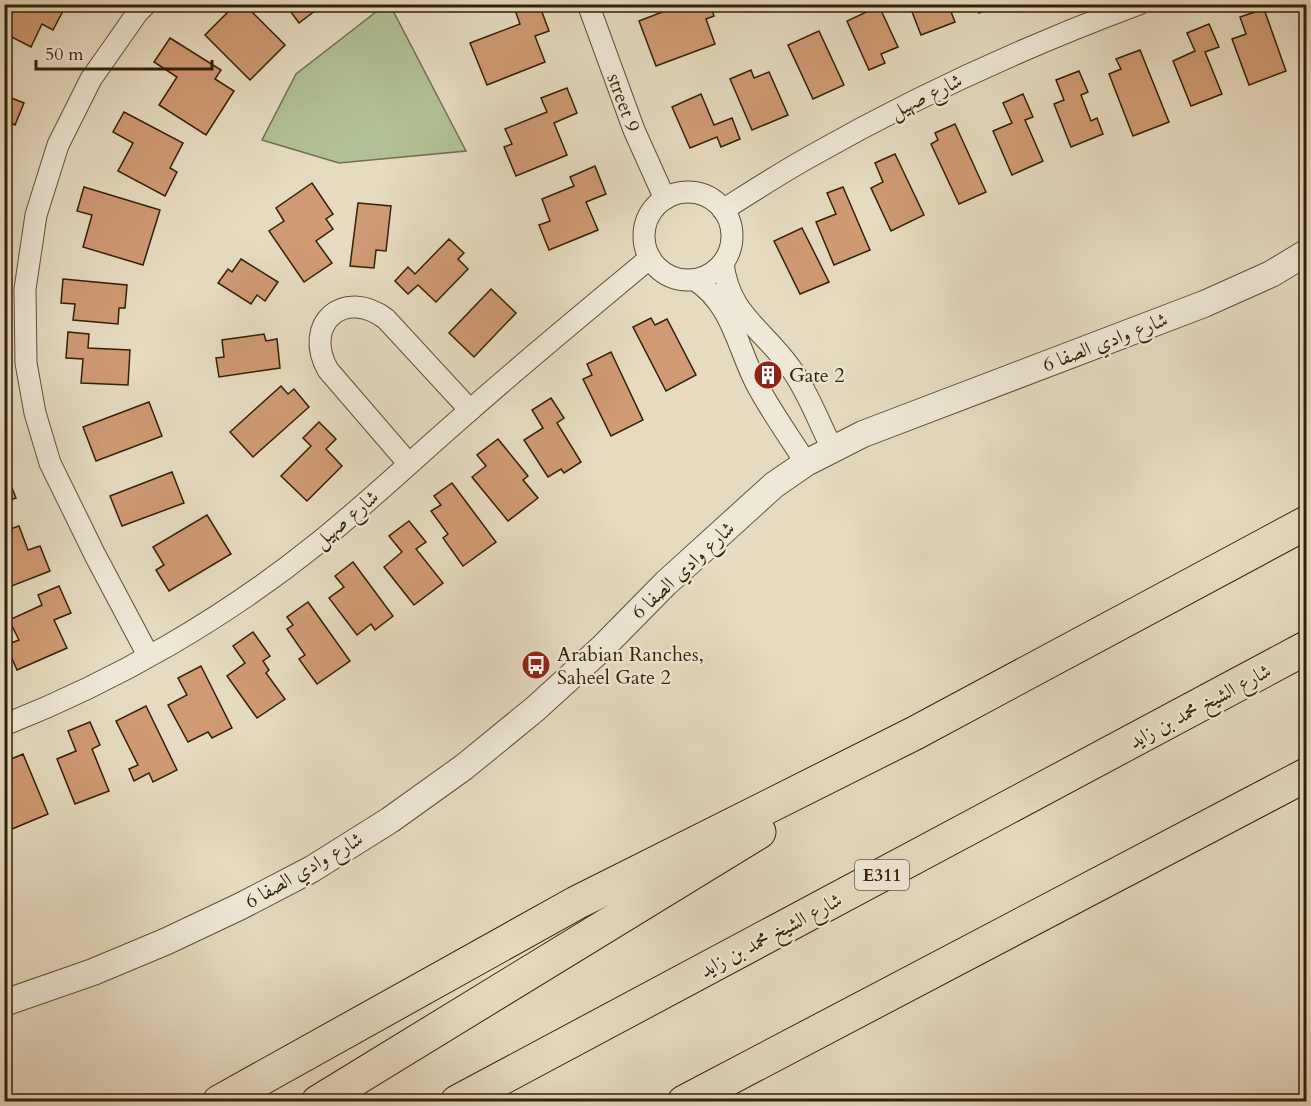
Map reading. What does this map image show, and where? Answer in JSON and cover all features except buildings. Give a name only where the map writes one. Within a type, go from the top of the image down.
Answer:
[{"type":"highway","points":[[219,1101],[576,903],[915,733],[1306,523]]},
{"type":"highway","name":"شارع الشيخ محمد بن زايد","points":[[457,1101],[1306,648]]},
{"type":"highway","points":[[318,1101],[718,857],[915,733]]},
{"type":"highway","points":[[684,1101],[1306,775]]},
{"type":"street","points":[[146,4],[91,79],[58,145],[36,215],[25,289],[26,363],[35,413],[50,463],[148,656]]},
{"type":"street","name":"street 9","points":[[588,4],[630,120],[665,199]]},
{"type":"street","name":"شارع صهيل","points":[[723,210],[812,155],[915,101],[998,61],[1139,4]]},
{"type":"street","points":[[689,192],[714,201],[723,210],[730,222],[732,236],[730,251],[715,271],[695,280],[682,280],[658,269],[645,245],[644,232],[655,208],[665,199],[689,192]]},
{"type":"street","name":"شارع وادي الصفا 6","points":[[4,1004],[93,972],[241,906],[312,869],[390,820],[464,767],[535,709],[602,648],[666,583],[774,485],[832,448],[862,434],[1204,304],[1271,274],[1306,253]]},
{"type":"street","name":"شارع صهيل","points":[[4,725],[81,691],[148,656],[210,620],[265,583],[317,544],[470,410],[650,258]]},
{"type":"street","points":[[723,263],[726,286],[742,325],[756,382],[806,463]]},
{"type":"street","points":[[695,280],[714,294],[742,325],[780,354],[794,373],[832,448]]},
{"type":"street","points":[[409,464],[328,370],[320,357],[318,342],[322,327],[332,315],[345,308],[360,306],[374,310],[386,319],[470,410]]},
{"type":"street","points":[[785,428],[814,413]]},
{"type":"green space","points":[[385,5],[390,5],[466,151],[339,163],[262,140],[296,74]]},
{"type":"place","name":"Gate 2","points":[[768,375]]},
{"type":"place","name":"Arabian Ranches, Saheel Gate 2","points":[[536,665]]}]
